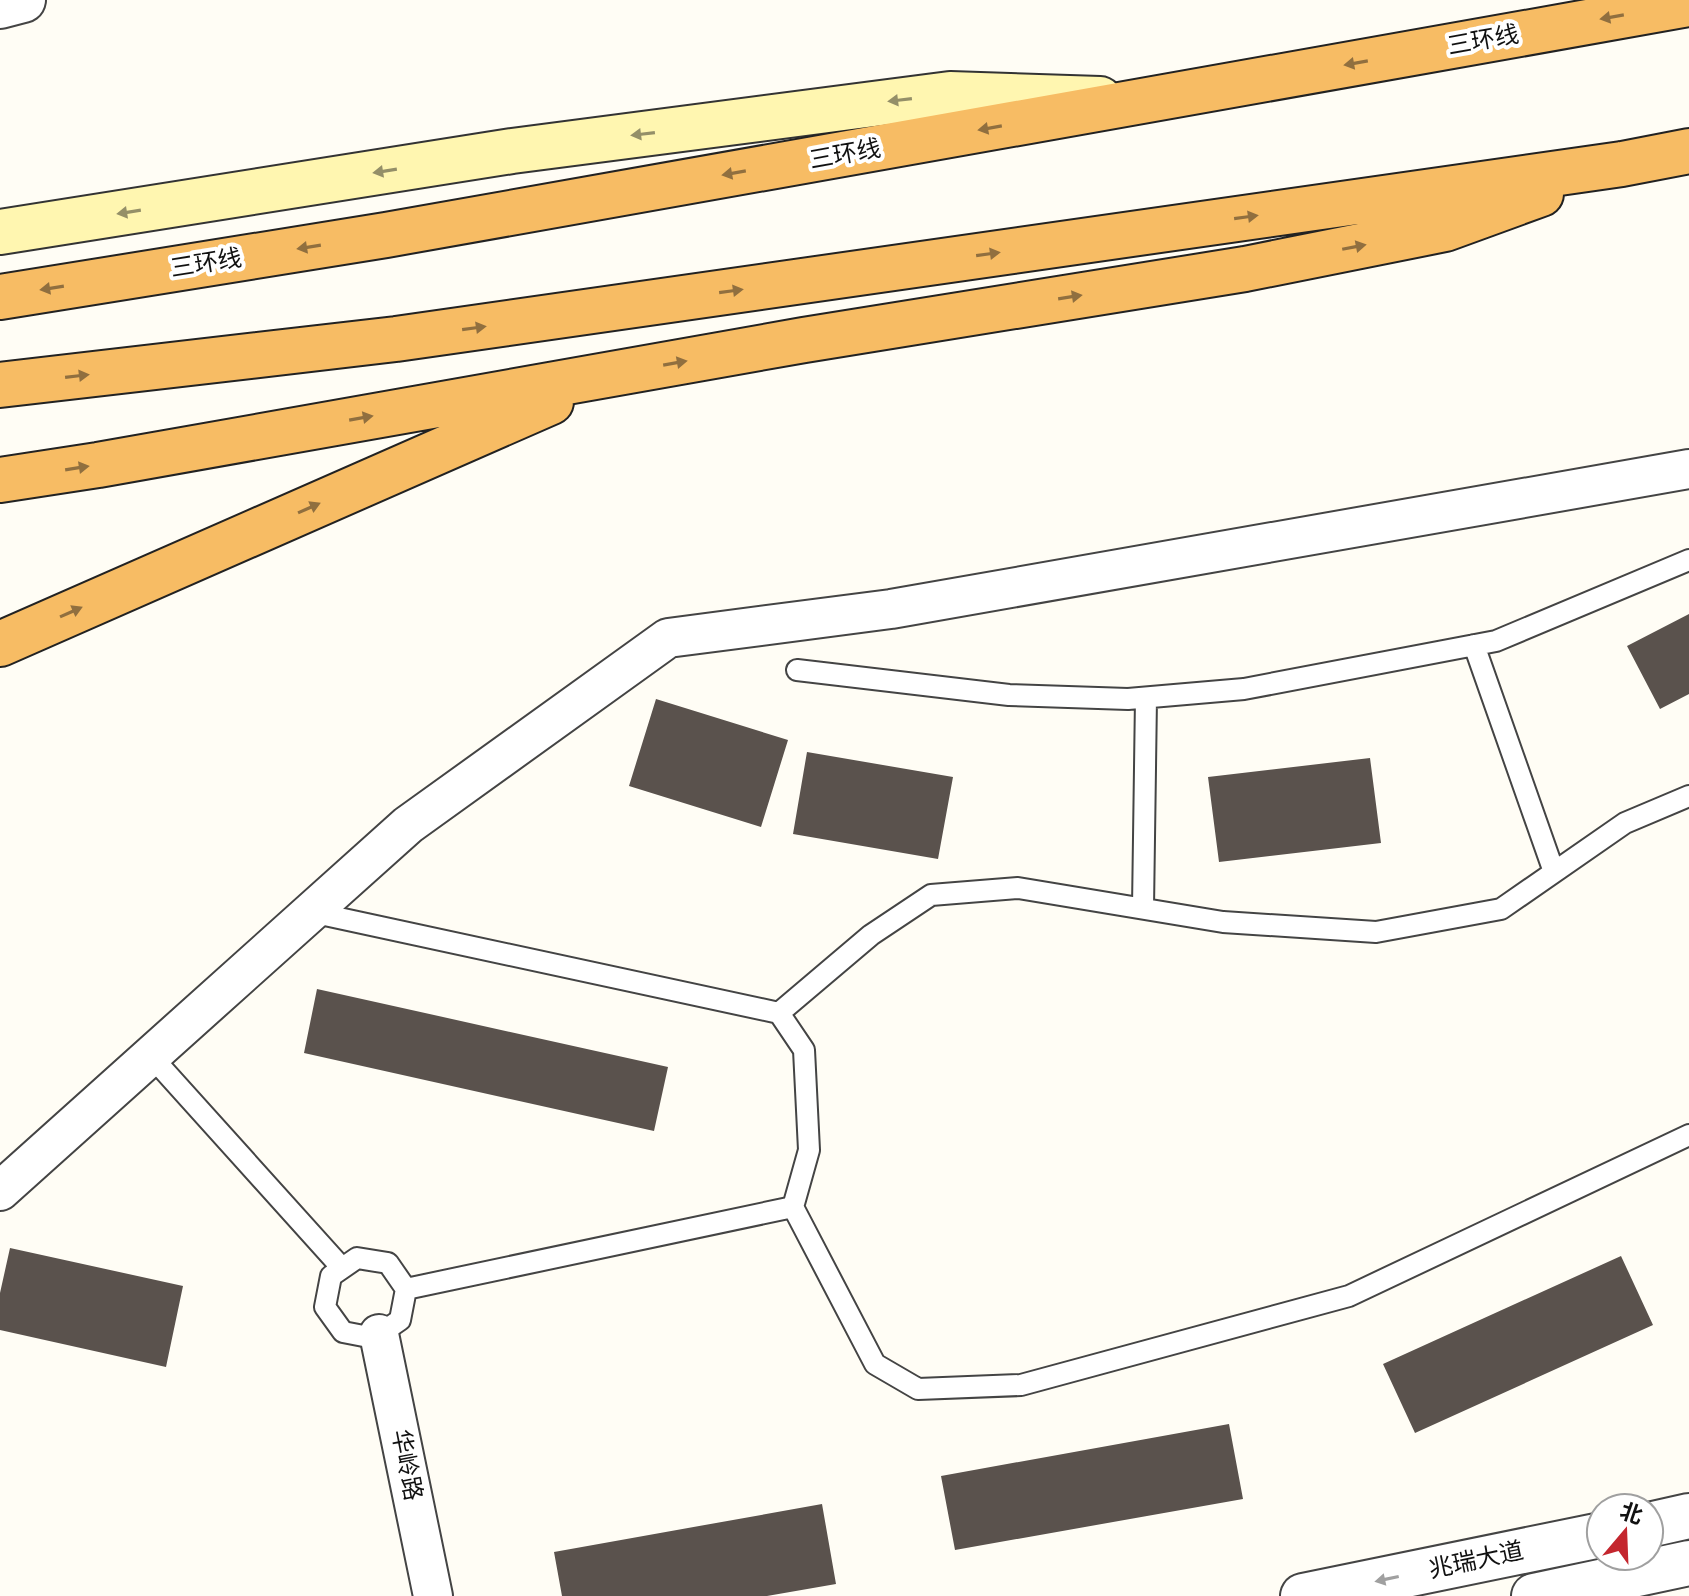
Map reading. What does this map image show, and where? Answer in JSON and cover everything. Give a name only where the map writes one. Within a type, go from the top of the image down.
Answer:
[{"type":"highway","name":"三环线","points":[[0,297],[386,235],[1689,4]]},
{"type":"highway","points":[[0,385],[396,339],[1622,164],[1689,151]]},
{"type":"highway","points":[[0,480],[1245,269],[1445,229],[1622,164]]},
{"type":"highway","points":[[0,644],[618,373]]},
{"type":"main road","points":[[0,232],[512,151],[950,94],[1146,101]]},
{"type":"street","points":[[0,6],[23,0]]},
{"type":"street","points":[[0,1191],[408,825],[668,638],[891,609],[1689,469]]},
{"type":"street","name":"华岭路","points":[[379,1334],[433,1596]]},
{"type":"street","points":[[1665,1521],[1689,1516]]},
{"type":"street","name":"兆瑞大道","points":[[1303,1596],[1585,1538]]},
{"type":"street","name":"兆瑞大道","points":[[1534,1596],[1689,1563]]},
{"type":"lane","points":[[797,670],[1009,695],[1146,698],[1244,689],[1496,641],[1689,560]]},
{"type":"lane","points":[[1474,645],[1554,872]]},
{"type":"lane","points":[[1143,908],[1146,698]]},
{"type":"lane","points":[[779,1013],[871,935],[931,895],[1018,888],[1223,922],[1376,932],[1501,909],[1625,823],[1689,796]]},
{"type":"lane","points":[[311,912],[779,1013],[804,1050],[809,1150],[793,1207],[875,1364],[918,1389],[1021,1385],[1349,1296],[1689,1135]]},
{"type":"lane","points":[[151,1056],[342,1268]]},
{"type":"lane","points":[[406,1289],[793,1207]]},
{"type":"lane","points":[[357,1258],[388,1263],[406,1289],[400,1320],[374,1338],[343,1332],[325,1307],[331,1276],[357,1258]]},
{"type":"building","points":[[1689,614],[1689,694],[1660,709],[1627,646]]},
{"type":"building","points":[[656,699],[788,740],[761,827],[629,786]]},
{"type":"building","points":[[807,752],[953,777],[938,859],[793,834]]},
{"type":"building","points":[[1370,758],[1381,843],[1219,862],[1208,777]]},
{"type":"building","points":[[317,989],[668,1067],[654,1131],[304,1053]]},
{"type":"building","points":[[10,1248],[183,1286],[166,1367],[0,1330],[0,1293]]},
{"type":"building","points":[[1621,1256],[1653,1325],[1415,1433],[1383,1364]]},
{"type":"building","points":[[1229,1424],[1243,1499],[955,1550],[941,1476]]},
{"type":"building","points":[[822,1504],[836,1584],[767,1596],[562,1596],[554,1552]]}]
